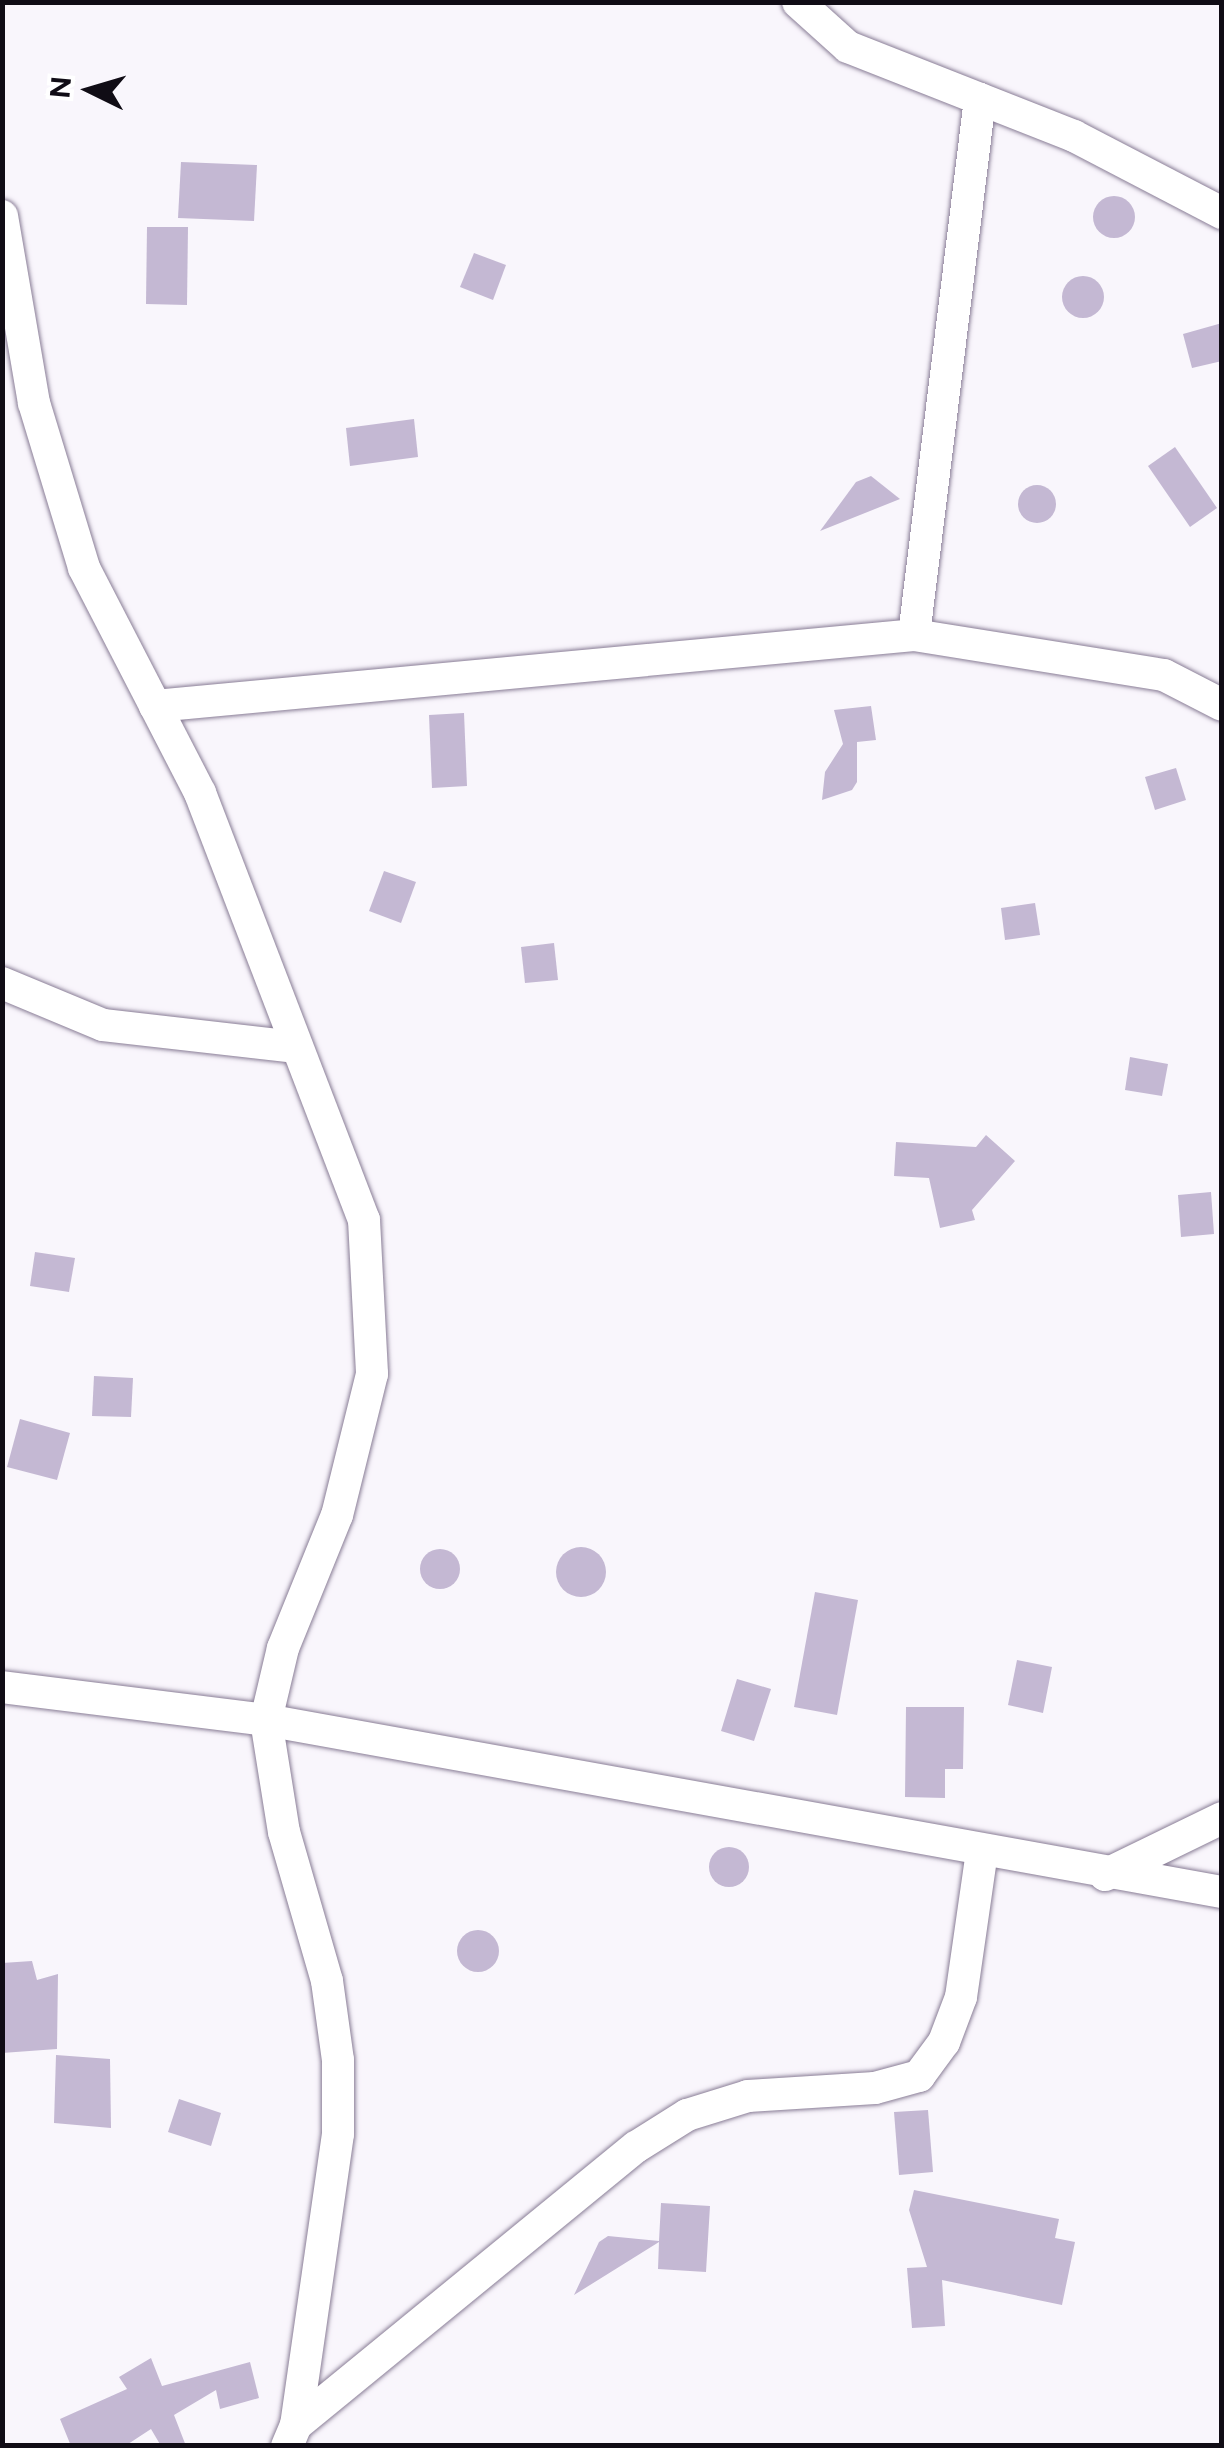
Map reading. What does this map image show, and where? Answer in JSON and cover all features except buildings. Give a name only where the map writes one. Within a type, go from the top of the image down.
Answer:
[{"type":"street","points":[[798,2],[848,47],[1074,136],[1222,213]]},
{"type":"street","points":[[914,635],[980,98]]},
{"type":"street","points":[[2,216],[34,403],[79,550],[200,793],[364,1220],[372,1374],[337,1515],[283,1648],[266,1720],[284,1832],[327,1981],[338,2060],[338,2134],[292,2436]]},
{"type":"street","points":[[155,706],[914,635],[1164,675],[1222,705]]},
{"type":"street","points":[[2,984],[103,1024],[297,1047]]},
{"type":"street","points":[[2,1687],[266,1720],[1105,1875],[1222,1892]]},
{"type":"street","points":[[1105,1875],[1222,1818]]},
{"type":"street","points":[[292,2436],[636,2147],[687,2114],[748,2096],[875,2088],[918,2076],[944,2042],[960,1997],[982,1852]]}]
